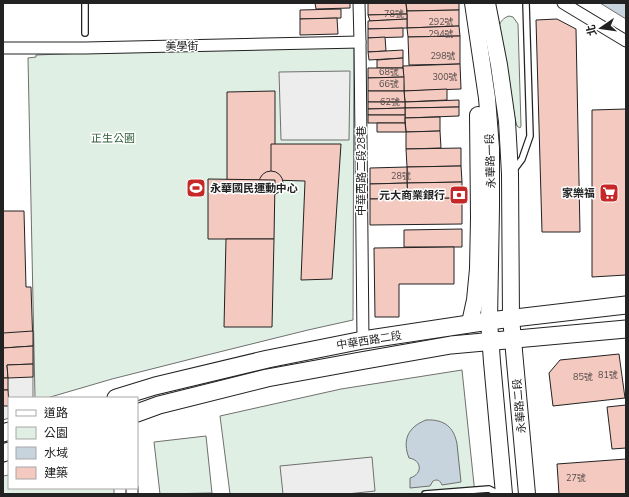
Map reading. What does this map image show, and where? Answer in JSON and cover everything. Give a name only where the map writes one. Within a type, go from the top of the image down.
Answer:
[{"type":"main road","name":"中華西路二段","points":[[122,397],[162,385],[268,359],[363,340],[511,318],[626,305]]},
{"type":"main road","name":"中華西路二段","points":[[138,413],[159,405],[267,378],[451,345],[626,329]]},
{"type":"street","name":"中華西路二段28巷","points":[[359,3],[363,340]]},
{"type":"street","name":"永華路一段","points":[[473,3],[487,98],[491,148],[489,321]]},
{"type":"street","name":"永華路一段","points":[[487,3],[499,65],[507,121],[510,174],[511,318]]},
{"type":"street","points":[[563,3],[626,41]]},
{"type":"street","points":[[470,324],[475,300],[478,269],[478,40]]},
{"type":"street","name":"美學街","points":[[3,48],[85,48],[360,42]]},
{"type":"street","name":"永華路二段","points":[[511,318],[527,494]]},
{"type":"street","name":"永華路二段","points":[[489,321],[504,494]]},
{"type":"lane","points":[[85,3],[85,33]]},
{"type":"lane","points":[[510,174],[522,159],[530,136],[526,3]]},
{"type":"lane","points":[[425,494],[489,488],[499,494]]},
{"type":"green space","points":[[509,16],[513,17],[518,24],[520,128],[517,126],[515,119],[499,26],[502,20]]},
{"type":"green space","name":"永華國民運動中心","points":[[354,42],[353,320],[112,379],[50,397],[35,397],[28,58],[36,57],[36,55]]},
{"type":"green space","points":[[462,370],[475,494],[230,494],[220,416],[341,389]]},
{"type":"green space","points":[[206,436],[212,493],[160,494],[154,442]]},
{"type":"green space","points":[[8,475],[8,489],[114,489],[114,494],[3,494],[3,476]]},
{"type":"shaded area","points":[[350,71],[349,140],[281,140],[279,72]]},
{"type":"shaded area","points":[[33,346],[33,397],[8,397],[8,418],[3,420],[3,348]]},
{"type":"shaded area","points":[[372,457],[375,491],[347,494],[283,494],[280,466]]},
{"type":"water","points":[[600,3],[626,3],[626,19]]},
{"type":"water","points":[[426,420],[438,421],[447,425],[451,429],[456,438],[461,482],[442,485],[438,480],[436,480],[433,481],[430,486],[410,488],[410,478],[417,473],[419,467],[416,461],[409,458],[406,445],[408,435],[415,426]]},
{"type":"building","points":[[315,3],[350,3],[350,8],[316,9]]},
{"type":"building","points":[[368,3],[406,3],[407,14],[368,15]]},
{"type":"building","points":[[406,3],[459,3],[459,10],[407,11]]},
{"type":"building","points":[[341,9],[341,18],[300,19],[300,10]]},
{"type":"building","points":[[459,10],[459,26],[407,28],[407,11]]},
{"type":"building","points":[[407,14],[407,19],[370,21],[368,15]]},
{"type":"building","points":[[337,18],[338,34],[300,35],[300,19]]},
{"type":"building","points":[[407,19],[407,28],[368,29],[368,21]]},
{"type":"building","points":[[557,19],[576,29],[580,232],[542,232],[536,20]]},
{"type":"building","points":[[459,26],[460,36],[408,37],[407,28]]},
{"type":"building","points":[[403,28],[403,37],[368,38],[368,29]]},
{"type":"building","points":[[460,36],[460,64],[409,65],[408,37]]},
{"type":"building","points":[[385,37],[386,51],[368,52],[368,38]]},
{"type":"building","points":[[403,50],[403,58],[369,60],[368,52]]},
{"type":"building","points":[[403,58],[403,68],[377,68],[377,60]]},
{"type":"building","points":[[460,64],[461,89],[404,91],[403,66]]},
{"type":"building","points":[[368,68],[403,68],[404,77],[368,78]]},
{"type":"building","points":[[404,77],[404,91],[368,91],[368,78]]},
{"type":"building","points":[[447,89],[447,100],[405,102],[404,91]]},
{"type":"building","points":[[275,91],[275,180],[227,180],[227,92]]},
{"type":"building","points":[[368,91],[404,91],[405,102],[368,102]]},
{"type":"building","points":[[459,100],[459,107],[405,108],[405,102]]},
{"type":"building","points":[[368,102],[405,102],[405,108],[368,109]]},
{"type":"building","points":[[459,107],[459,116],[405,118],[405,108]]},
{"type":"building","points":[[405,108],[405,115],[368,115],[368,109]]},
{"type":"building","name":"家樂福","points":[[626,109],[626,275],[592,277],[592,110]]},
{"type":"building","points":[[368,115],[405,115],[405,123],[368,123]]},
{"type":"building","points":[[440,117],[440,131],[406,132],[405,118]]},
{"type":"building","points":[[377,123],[405,123],[406,132],[377,132]]},
{"type":"building","points":[[440,131],[441,148],[406,149],[406,132]]},
{"type":"building","points":[[271,144],[341,144],[332,279],[301,280],[305,181],[271,180]]},
{"type":"building","points":[[461,148],[461,166],[407,167],[406,149]]},
{"type":"building","points":[[461,166],[462,182],[407,183],[407,167]]},
{"type":"building","points":[[407,167],[407,183],[370,184],[370,168]]},
{"type":"building","points":[[271,171],[280,174],[283,183],[280,192],[271,195],[262,192],[259,183],[262,174]]},
{"type":"building","points":[[208,179],[275,180],[274,239],[208,239]]},
{"type":"building","points":[[462,182],[462,198],[408,199],[407,183]]},
{"type":"building","points":[[407,183],[408,199],[370,199],[370,184]]},
{"type":"building","points":[[462,198],[462,224],[370,225],[370,199]]},
{"type":"building","points":[[3,211],[24,211],[26,287],[31,287],[33,346],[3,348]]},
{"type":"building","points":[[462,229],[462,247],[404,247],[404,230]]},
{"type":"building","points":[[226,239],[274,239],[272,327],[224,327]]},
{"type":"building","points":[[454,247],[454,284],[399,284],[399,317],[375,317],[374,248]]},
{"type":"building","points":[[33,331],[33,346],[3,348],[3,333]]},
{"type":"building","points":[[33,346],[33,364],[7,365],[8,378],[3,378],[3,348]]},
{"type":"building","points":[[619,354],[625,398],[553,406],[549,373],[560,360]]},
{"type":"building","points":[[33,364],[33,377],[8,378],[7,365]]},
{"type":"building","points":[[3,378],[8,378],[8,390],[3,390]]},
{"type":"building","points":[[3,390],[8,390],[8,406],[3,406]]},
{"type":"building","points":[[626,405],[626,448],[612,449],[607,407]]},
{"type":"building","points":[[626,459],[626,494],[559,494],[557,464]]},
{"type":"place","name":"永華國民運動中心","points":[[196,188]]},
{"type":"place","name":"家樂福","points":[[609,193]]},
{"type":"place","name":"元大商業銀行","points":[[459,195]]},
{"type":"park label","name":"正生公園","points":[[113,138]]}]
